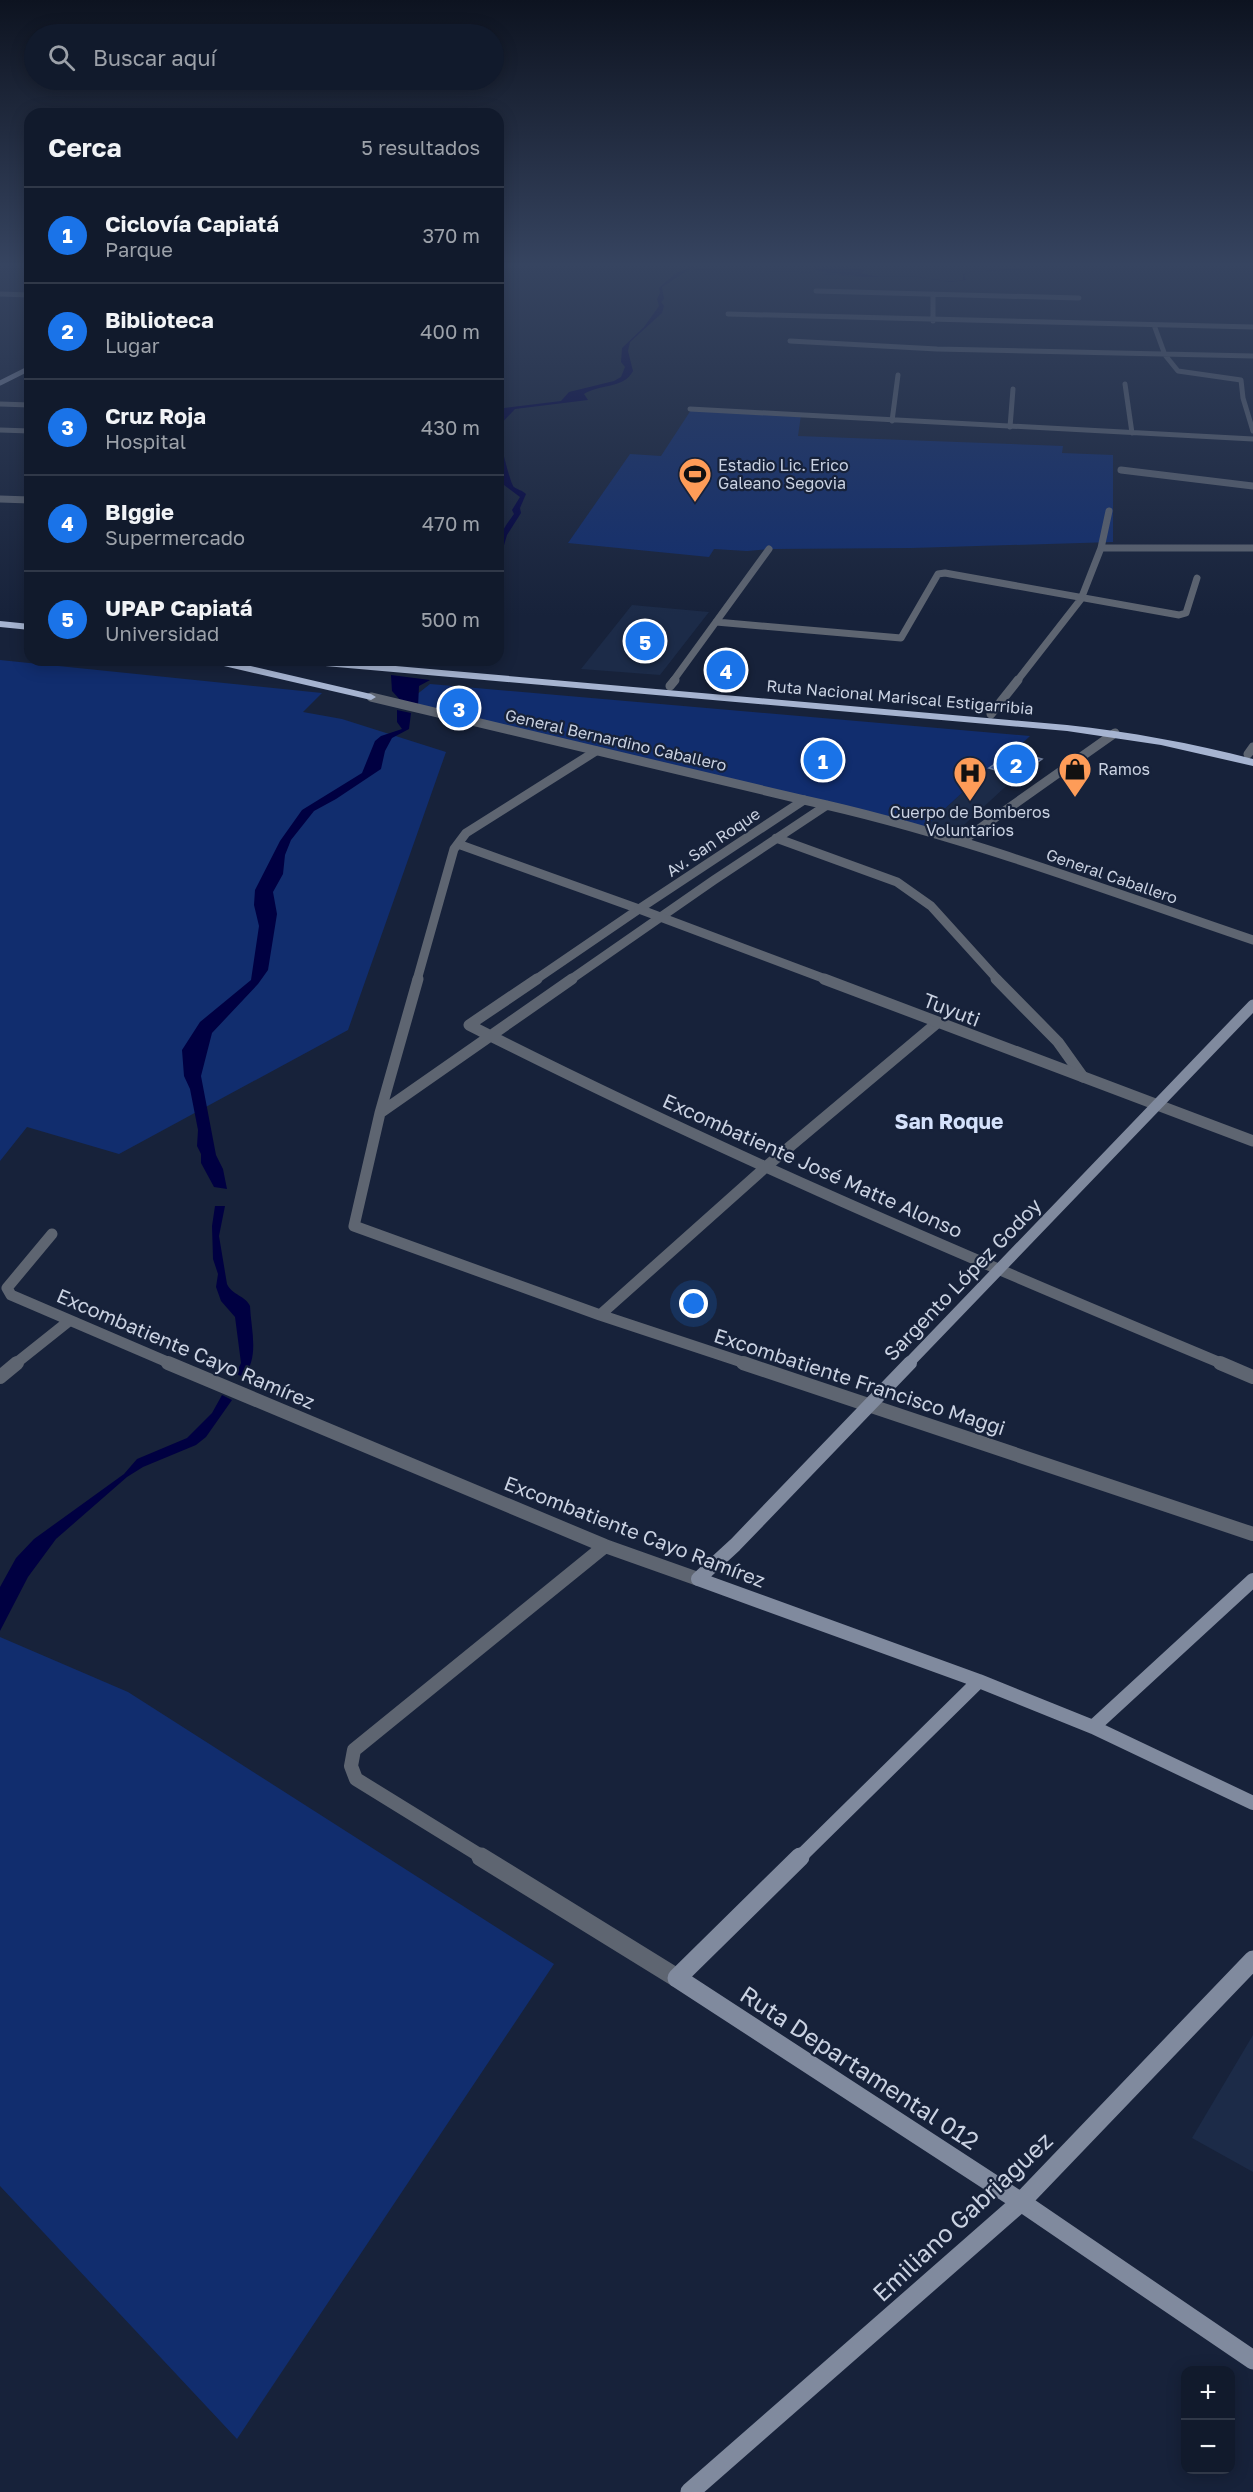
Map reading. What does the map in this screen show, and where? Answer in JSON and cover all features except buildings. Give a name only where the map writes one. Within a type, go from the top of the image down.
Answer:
[{"type":"highway","points":[[0,624],[24,626]]},
{"type":"highway","points":[[0,633],[24,635]]},
{"type":"highway","points":[[237,666],[371,697]]},
{"type":"highway","name":"Ruta Nacional Mariscal Estigarribia","points":[[411,666],[1115,733],[1252,755]]},
{"type":"highway","name":"Ruta Nacional Mariscal Estigarribia","points":[[446,670],[670,686],[1119,727],[1252,755]]},
{"type":"main road","name":"Sargento López Godoy","points":[[698,1579],[735,1545],[1253,1005]]},
{"type":"main road","name":"Excombatiente Cayo Ramírez","points":[[698,1579],[979,1681],[1093,1727],[1253,1803]]},
{"type":"main road","points":[[1093,1727],[1253,1580]]},
{"type":"main road","points":[[677,1978],[979,1681]]},
{"type":"main road","name":"Emiliano Gabriaguez","points":[[690,2492],[1021,2202],[1253,1960]]},
{"type":"main road","name":"Ruta Departamental 012","points":[[677,1978],[1021,2202],[1253,2361]]},
{"type":"street","points":[[892,421],[897,383]]},
{"type":"street","points":[[1241,383],[1243,399],[1253,431]]},
{"type":"street","points":[[1125,384],[1132,433]]},
{"type":"street","points":[[1010,427],[1013,388]]},
{"type":"street","points":[[1243,399],[1253,399]]},
{"type":"street","points":[[0,404],[24,405]]},
{"type":"street","points":[[690,409],[1253,439]]},
{"type":"street","points":[[0,430],[24,431]]},
{"type":"street","points":[[1121,470],[1253,486]]},
{"type":"street","points":[[0,499],[24,500]]},
{"type":"street","points":[[991,714],[1081,599],[1101,548],[1109,511]]},
{"type":"street","points":[[1101,548],[1253,548]]},
{"type":"street","points":[[670,686],[769,549]]},
{"type":"street","points":[[716,622],[901,638],[938,574],[945,573],[1081,599],[1184,615],[1197,578]]},
{"type":"street","name":"General Bernardino Caballero","points":[[371,697],[827,805]]},
{"type":"street","points":[[962,841],[1115,733]]},
{"type":"street","points":[[380,1113],[454,849],[466,833],[596,751]]},
{"type":"street","name":"Av. San Roque","points":[[494,1036],[469,1025],[804,800]]},
{"type":"street","points":[[380,1113],[827,805]]},
{"type":"street","name":"General Caballero","points":[[827,805],[962,841],[1253,940]]},
{"type":"street","points":[[776,838],[897,882],[931,906],[1008,993],[1058,1042],[1083,1077]]},
{"type":"street","name":"Tuyuti","points":[[458,844],[639,909],[1253,1141]]},
{"type":"street","points":[[600,1315],[768,1165],[937,1023]]},
{"type":"street","name":"Excombatiente José Matte Alonso","points":[[494,1036],[584,1083],[999,1270],[1253,1377]]},
{"type":"street","name":"Excombatiente Francisco Maggi","points":[[380,1113],[354,1226],[600,1315],[1253,1534]]},
{"type":"street","name":"Excombatiente Cayo Ramírez","points":[[52,1234],[7,1288],[17,1299],[219,1386],[605,1546],[698,1579]]},
{"type":"street","points":[[0,1377],[69,1321]]},
{"type":"street","points":[[605,1546],[354,1750],[351,1766],[356,1779],[677,1978]]},
{"type":"shaded area","points":[[605,383],[619,383],[584,394],[588,400],[515,409],[504,421],[504,408],[561,401],[569,392]]},
{"type":"shaded area","points":[[691,410],[801,415],[798,436],[1063,446],[1062,453],[1113,455],[1113,542],[747,551],[714,549],[709,557],[568,543],[630,454],[661,456]]},
{"type":"shaded area","points":[[504,456],[512,484],[526,494],[520,508],[521,513],[507,535],[504,545],[504,529],[514,514],[512,510],[520,497],[504,485]]},
{"type":"shaded area","points":[[632,605],[709,612],[660,675],[581,669]]},
{"type":"shaded area","points":[[0,660],[24,662],[24,666],[59,666],[322,693],[303,712],[342,719],[446,752],[348,1030],[119,1154],[27,1127],[0,1161]]},
{"type":"shaded area","points":[[391,675],[430,680],[419,686],[418,707],[402,702],[392,691]]},
{"type":"shaded area","points":[[430,684],[1030,736],[1014,751],[989,768],[925,827],[406,703]]},
{"type":"shaded area","points":[[397,710],[411,713],[409,729],[392,738],[385,751],[381,769],[314,811],[291,840],[285,855],[283,874],[273,892],[277,914],[268,970],[258,984],[212,1033],[201,1076],[216,1155],[223,1169],[227,1189],[214,1187],[201,1163],[201,1154],[197,1146],[198,1130],[190,1089],[184,1076],[182,1050],[200,1022],[251,980],[259,926],[254,905],[255,890],[280,841],[302,810],[362,773],[375,741],[381,736],[402,729],[397,722]]},
{"type":"shaded area","name":"Cuerpo de Bomberos Voluntarios","points":[[989,768],[1016,777],[953,835],[925,827]]},
{"type":"shaded area","points":[[215,1206],[225,1206],[219,1236],[227,1284],[250,1306],[253,1353],[243,1377],[236,1374],[241,1363],[235,1317],[221,1301],[216,1287],[218,1274],[213,1259],[212,1226]]},
{"type":"shaded area","points":[[222,1395],[232,1400],[206,1437],[196,1445],[143,1467],[127,1477],[56,1539],[28,1577],[0,1631],[0,1587],[16,1558],[34,1539],[124,1474],[137,1459],[187,1438],[212,1413]]},
{"type":"shaded area","points":[[0,1637],[128,1692],[554,1964],[237,2439],[0,2186]]},
{"type":"shaded area","points":[[1253,2035],[1253,2172],[1192,2138]]},
{"type":"place","name":"Estadio Lic. Erico Galeano Segovia","points":[[695,503]]},
{"type":"place","name":"UPAP Capiatá","points":[[645,641]]},
{"type":"place","name":"BIggie","points":[[726,670]]},
{"type":"place","name":"Cruz Roja","points":[[459,708]]},
{"type":"place","name":"Ciclovía Capiatá","points":[[823,760]]},
{"type":"place","name":"Biblioteca","points":[[1016,764]]},
{"type":"place","name":"Ramos","points":[[1075,798]]},
{"type":"place","name":"Cuerpo de Bomberos Voluntarios","points":[[970,802]]},
{"type":"district","name":"San Roque","points":[[949,1121]]}]
